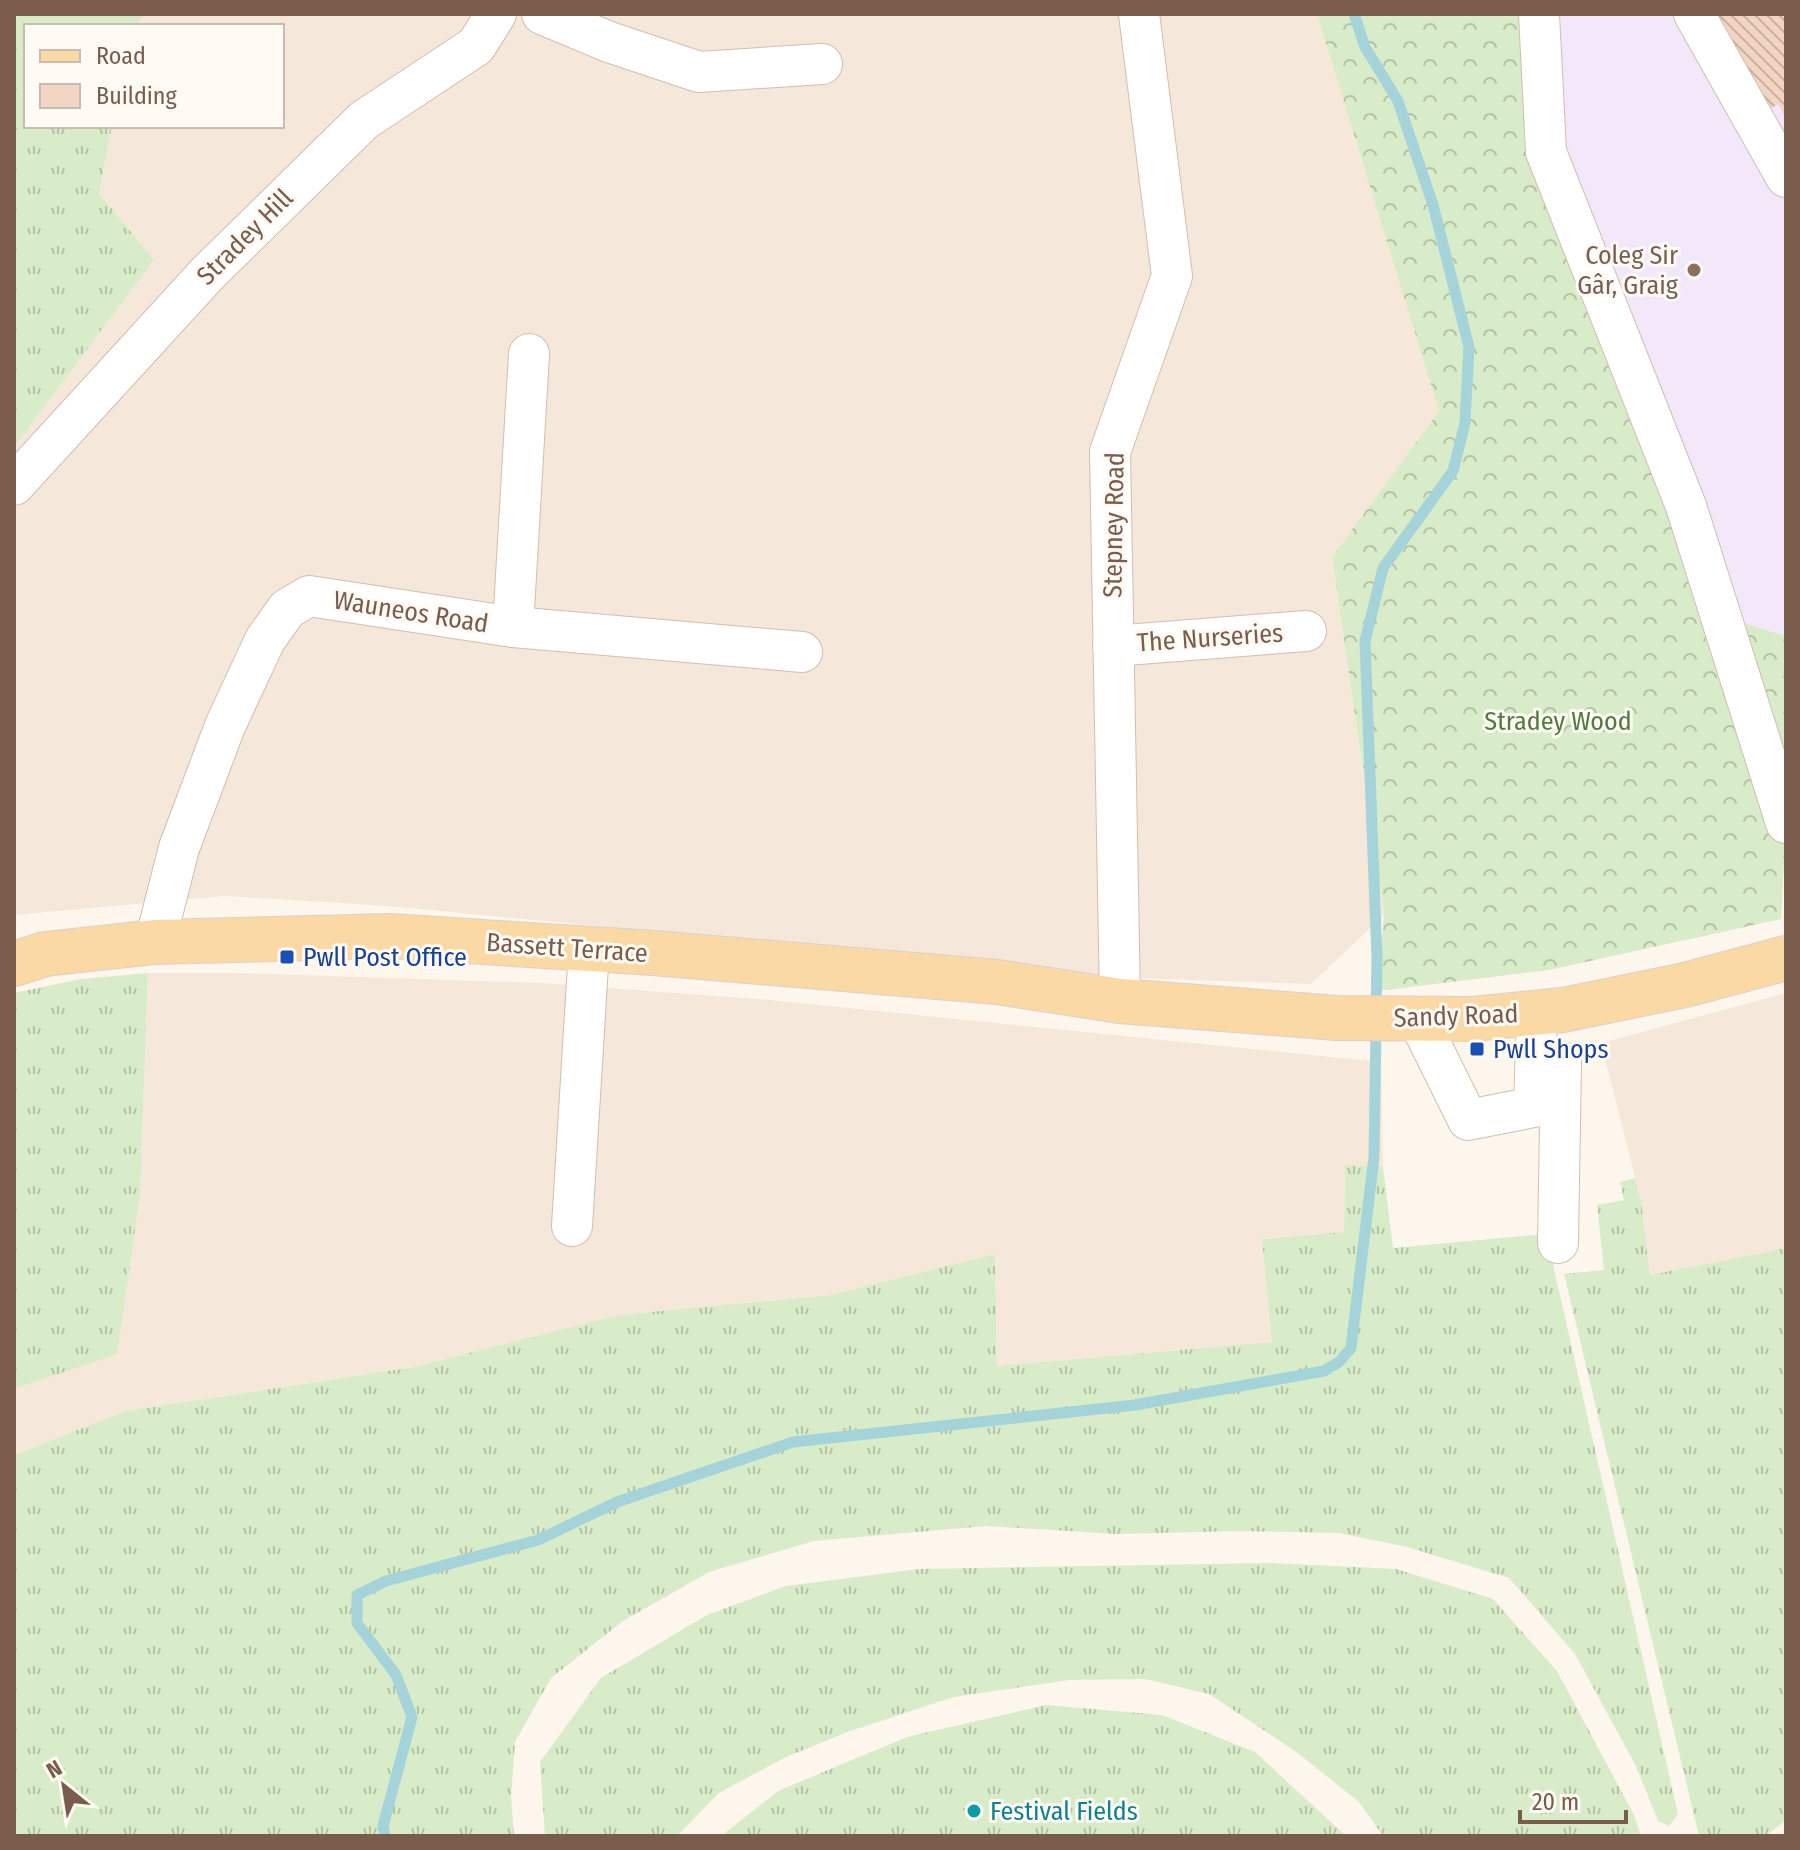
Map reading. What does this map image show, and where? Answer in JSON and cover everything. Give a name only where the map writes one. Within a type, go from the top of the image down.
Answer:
[{"type":"main road","name":"Bassett Terrace","points":[[14,964],[45,954],[155,942],[391,936],[997,982],[1120,1001]]},
{"type":"main road","name":"Sandy Road","points":[[1120,1001],[1337,1018],[1474,1019],[1550,1011],[1685,985],[1786,958]]},
{"type":"street","name":"Stradey Hill","points":[[14,485],[207,274],[364,120],[476,46],[496,14]]},
{"type":"street","points":[[542,14],[609,42],[699,72],[822,64]]},
{"type":"street","name":"Stepney Road","points":[[1120,1001],[1110,452],[1172,276],[1139,14]]},
{"type":"street","points":[[1539,14],[1546,152],[1686,506],[1786,823]]},
{"type":"street","points":[[1694,14],[1786,177]]},
{"type":"street","points":[[513,627],[529,354]]},
{"type":"street","name":"Wauneos Road","points":[[155,942],[179,848],[225,726],[265,640],[287,609],[309,596],[513,627],[802,652]]},
{"type":"street","name":"The Nurseries","points":[[1113,646],[1306,631]]},
{"type":"street","points":[[572,1226],[589,949]]},
{"type":"street","points":[[1418,1019],[1468,1120],[1534,1107],[1550,1011]]},
{"type":"street","points":[[1550,1011],[1558,1243]]},
{"type":"shaded area","points":[[146,14],[1317,14],[1439,411],[1332,557],[1384,915],[1311,984],[1132,978],[388,906],[224,896],[14,915],[14,447],[154,260],[99,193],[112,128],[284,128],[284,24],[137,24]]},
{"type":"shaded area","name":"Coleg Sir Gâr, Graig","points":[[1549,14],[1786,14],[1786,636],[1731,619],[1570,186]]},
{"type":"shaded area","points":[[148,973],[540,983],[770,1000],[1381,1062],[1383,1167],[1345,1166],[1344,1232],[1262,1239],[1273,1342],[997,1366],[995,1254],[830,1295],[618,1315],[414,1367],[126,1411],[14,1455],[14,1387],[140,1195]]},
{"type":"shaded area","points":[[1786,993],[1786,1248],[1650,1275],[1641,1201],[1601,1043]]},
{"type":"green space","points":[[14,14],[146,14],[137,24],[24,24],[24,128],[112,128],[99,193],[154,260],[14,447]]},
{"type":"green space","name":"Stradey Wood","points":[[1317,14],[1549,14],[1553,114],[1731,619],[1786,636],[1786,783],[1756,753],[1785,844],[1781,919],[1549,970],[1378,991],[1384,914],[1332,557],[1439,411]]},
{"type":"green space","points":[[148,973],[140,1195],[117,1354],[14,1389],[14,993],[81,979]]},
{"type":"green space","points":[[1345,1165],[1383,1167],[1393,1248],[1546,1234],[1678,1814],[1669,1826],[1658,1821],[1636,1766],[1575,1654],[1509,1578],[1407,1547],[1339,1533],[1240,1531],[1116,1534],[986,1526],[814,1541],[709,1572],[623,1621],[551,1678],[515,1742],[511,1797],[514,1836],[14,1836],[14,1455],[126,1411],[414,1367],[618,1315],[830,1295],[995,1254],[997,1366],[1272,1342],[1262,1239],[1344,1232]]},
{"type":"green space","points":[[1635,1178],[1641,1201],[1650,1275],[1786,1248],[1786,1820],[1766,1836],[1699,1836],[1564,1274],[1604,1270],[1597,1205],[1624,1200],[1620,1182]]},
{"type":"green space","points":[[1271,1563],[1396,1569],[1493,1599],[1557,1671],[1634,1815],[1641,1836],[1383,1836],[1359,1802],[1295,1751],[1209,1694],[1145,1679],[1069,1680],[954,1697],[850,1731],[784,1758],[719,1793],[677,1836],[545,1836],[540,1762],[601,1678],[707,1615],[786,1586],[919,1569]]},
{"type":"green space","points":[[1046,1705],[1162,1715],[1255,1752],[1346,1836],[721,1836],[778,1791],[907,1737]]},
{"type":"building","points":[[1717,14],[1786,14],[1786,118],[1778,104],[1768,110]]},
{"type":"waterway","points":[[1354,14],[1365,47],[1398,101],[1433,205],[1469,347],[1465,423],[1453,471],[1383,568],[1365,641],[1377,959],[1376,1010]]},
{"type":"waterway","points":[[385,1836],[383,1826],[412,1717],[396,1675],[357,1623],[357,1595],[386,1581],[538,1540],[617,1502],[793,1442],[1135,1405],[1324,1371],[1339,1362],[1351,1348],[1374,1157],[1376,1027]]},
{"type":"place","name":"Coleg Sir Gâr, Graig","points":[[1694,270]]},
{"type":"place","name":"Pwll Post Office","points":[[287,957]]},
{"type":"place","name":"Pwll Shops","points":[[1477,1049]]},
{"type":"place","name":"Festival Fields","points":[[974,1811]]}]
